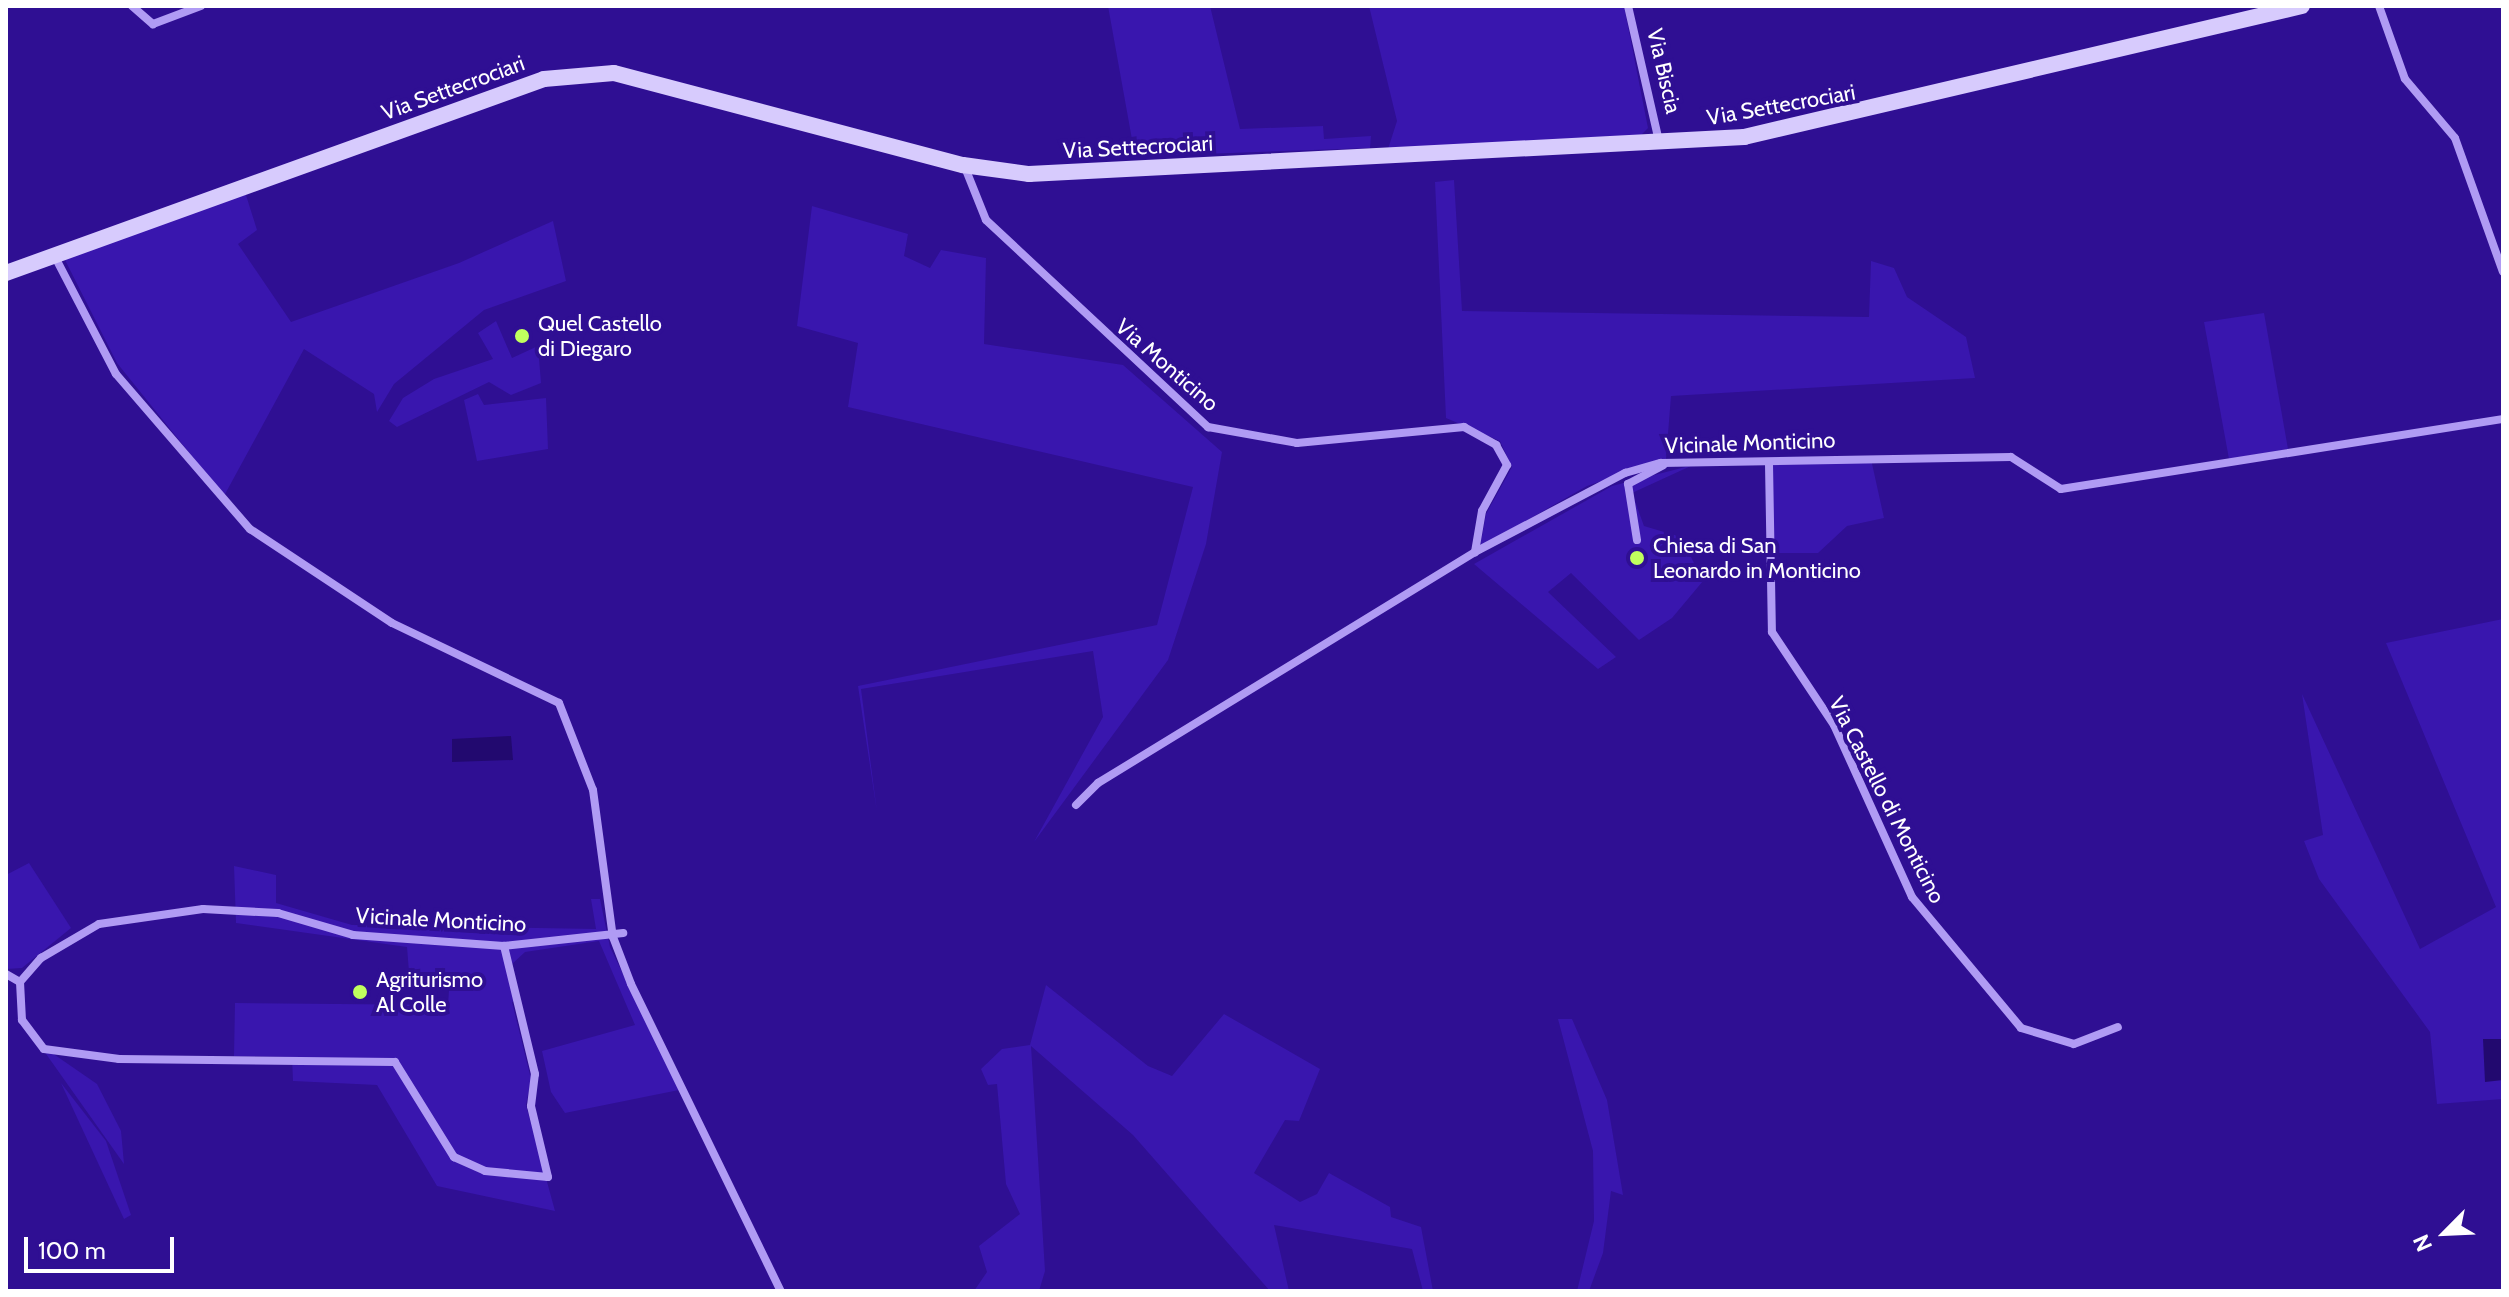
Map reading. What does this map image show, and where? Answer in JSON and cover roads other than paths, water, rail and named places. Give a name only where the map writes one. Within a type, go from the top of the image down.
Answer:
[{"type":"main road","name":"Via Settecrociari","points":[[6,273],[544,79],[614,73],[963,165],[1029,174],[1659,144],[1841,119],[2302,6]]},
{"type":"street","points":[[132,6],[153,24],[201,6]]},
{"type":"street","name":"Via Biscia","points":[[1628,6],[1659,144]]},
{"type":"street","points":[[2379,6],[2405,79],[2455,138],[2503,272]]},
{"type":"street","name":"Via Monticino","points":[[963,165],[986,220],[1208,427],[1297,443],[1464,427],[1496,445],[1507,465],[1482,511],[1475,552]]},
{"type":"street","points":[[54,255],[116,374],[229,505],[301,567],[392,623],[559,703],[593,790],[618,935],[781,1291]]},
{"type":"street","name":"Vicinale Monticino","points":[[1076,805],[1098,783],[1475,552],[1625,473],[1665,463],[1769,464],[2011,457],[2061,489],[2503,419]]},
{"type":"street","points":[[1637,540],[1628,484],[1665,463]]},
{"type":"street","name":"Via Castello di Monticino","points":[[1769,464],[1772,632],[1834,725],[1919,908],[2021,1028],[2074,1044],[2118,1027]]},
{"type":"street","name":"Vicinale Monticino","points":[[20,982],[41,958],[99,924],[203,909],[278,913],[353,935],[504,946],[618,935]]},
{"type":"street","points":[[6,974],[20,982],[22,1020],[44,1049],[119,1059],[395,1062],[454,1157],[485,1171],[548,1177],[531,1106],[535,1074],[504,946]]},
{"type":"place","name":"Quel Castello di Diegaro","points":[[522,336]]},
{"type":"place","name":"Chiesa di San Leonardo in Monticino","points":[[1637,558]]},
{"type":"place","name":"Agriturismo Al Colle","points":[[360,992]]}]
